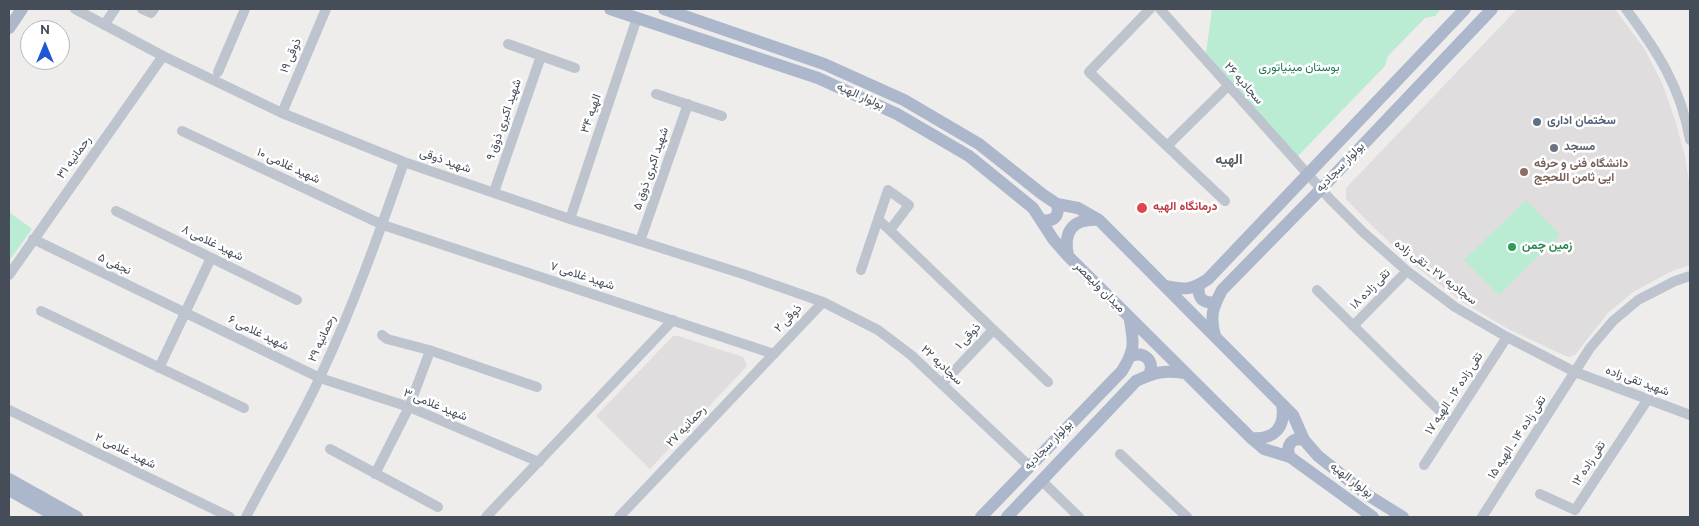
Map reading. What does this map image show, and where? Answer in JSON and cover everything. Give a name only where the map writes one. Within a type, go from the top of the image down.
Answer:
[{"type":"main road","points":[[9,28],[22,9]]},
{"type":"main road","name":"بولوار الهیه","points":[[610,9],[639,13],[818,78],[897,114],[969,156],[1033,208],[1052,239],[1068,256]]},
{"type":"main road","name":"بولوار الهیه","points":[[664,9],[824,64],[904,100],[979,144],[1057,204],[1078,208],[1099,220]]},
{"type":"main road","name":"بولوار سجادیه","points":[[1199,285],[1208,279],[1464,9]]},
{"type":"main road","name":"بولوار سجادیه","points":[[1215,302],[1222,290],[1492,9]]},
{"type":"main road","points":[[1042,220],[1049,221],[1056,218],[1059,211],[1057,204]]},
{"type":"main road","name":"میدان ولیعصر","points":[[1099,220],[1088,219],[1073,226],[1065,242],[1068,256],[1130,320],[1251,438],[1264,449],[1290,457]]},
{"type":"main road","points":[[1099,220],[1293,415],[1304,440]]},
{"type":"main road","points":[[1166,286],[1182,289],[1199,285],[1197,293],[1201,300],[1208,303],[1215,302],[1211,320],[1215,336]]},
{"type":"main road","points":[[1130,320],[1133,341],[1131,356],[1137,354],[1148,358],[1151,363],[1149,375]]},
{"type":"main road","name":"بولوار سجادیه","points":[[981,517],[1122,371],[1131,356]]},
{"type":"main road","name":"بولوار سجادیه","points":[[1007,517],[1136,381],[1149,375],[1170,371],[1185,373]]},
{"type":"main road","points":[[1251,438],[1262,439],[1273,434],[1281,426],[1284,415],[1282,404]]},
{"type":"main road","points":[[1290,457],[1288,445],[1298,439],[1304,440]]},
{"type":"main road","name":"بولوار الهیه","points":[[1304,440],[1318,456],[1366,494],[1403,517]]},
{"type":"main road","name":"بولوار الهیه","points":[[1290,457],[1373,517]]},
{"type":"main road","points":[[9,479],[77,517]]},
{"type":"main road","points":[[9,490],[57,517]]},
{"type":"street","name":"شهید ذوقی","points":[[75,9],[164,56],[282,113],[404,162],[823,302]]},
{"type":"street","points":[[104,25],[115,9]]},
{"type":"street","points":[[142,9],[151,13],[154,9]]},
{"type":"street","points":[[218,72],[245,9]]},
{"type":"street","name":"ذوقی ۱۹","points":[[282,113],[326,9]]},
{"type":"street","points":[[1150,9],[1089,72],[1224,201]]},
{"type":"street","name":"سجادیه ۲۶","points":[[1160,9],[1321,189]]},
{"type":"street","points":[[1626,9],[1654,48],[1672,78],[1687,120],[1690,140]]},
{"type":"street","name":"الهیه ۳۴","points":[[570,219],[639,13]]},
{"type":"street","points":[[508,44],[575,68]]},
{"type":"street","name":"رحمانیه ۳۱","points":[[9,275],[164,56]]},
{"type":"street","name":"شهید اکبری ذوق ۹","points":[[494,192],[540,56]]},
{"type":"street","points":[[1167,146],[1228,86]]},
{"type":"street","points":[[656,94],[722,116]]},
{"type":"street","name":"شهید اکبری ذوق ۵","points":[[640,241],[688,104]]},
{"type":"street","name":"شهید غلامی ۱۰","points":[[182,131],[383,225]]},
{"type":"street","name":"رحمانیه ۲۹","points":[[246,517],[320,378],[383,225],[404,162]]},
{"type":"street","name":"سجادیه ۲۷ ـ تقی زاده","points":[[1321,189],[1363,232],[1407,271],[1455,307],[1507,337],[1575,372]]},
{"type":"street","points":[[860,270],[888,190],[909,205],[890,230]]},
{"type":"street","name":"شهید غلامی ۸","points":[[116,211],[297,300]]},
{"type":"street","points":[[878,218],[1048,382]]},
{"type":"street","name":"شهید غلامی ۷","points":[[383,225],[774,354]]},
{"type":"street","name":"نجفی ۵","points":[[33,239],[184,312]]},
{"type":"street","points":[[159,368],[211,258]]},
{"type":"street","name":"تقی زاده ۱۸","points":[[1353,326],[1407,271]]},
{"type":"street","name":"تقی زاده ۱۴ ـ الهیه ۱۵","points":[[1482,517],[1590,348],[1613,320],[1638,300],[1675,281],[1690,276]]},
{"type":"street","points":[[1316,290],[1451,422]]},
{"type":"street","name":"ذوقی ۲","points":[[774,354],[823,302]]},
{"type":"street","name":"سجادیه ۲۲","points":[[823,302],[878,330],[911,355],[1029,466]]},
{"type":"street","points":[[41,311],[244,408]]},
{"type":"street","name":"شهید غلامی ۶","points":[[184,312],[320,378]]},
{"type":"street","points":[[486,517],[673,320]]},
{"type":"street","name":"ذوقی ۱","points":[[942,384],[993,330]]},
{"type":"street","points":[[382,335],[388,339],[537,387]]},
{"type":"street","name":"تقی زاده ۱۶ ـ الهیه ۱۷","points":[[1424,464],[1507,337]]},
{"type":"street","points":[[375,474],[409,407],[430,351]]},
{"type":"street","name":"رحمانیه ۲۷","points":[[619,517],[774,354]]},
{"type":"street","name":"شهید تقی زاده","points":[[1575,372],[1690,414]]},
{"type":"street","name":"شهید غلامی ۳","points":[[320,378],[409,407],[539,462]]},
{"type":"street","name":"تقی زاده ۱۲","points":[[1540,494],[1575,510],[1648,399]]},
{"type":"street","name":"شهید غلامی ۲","points":[[9,410],[230,517]]},
{"type":"street","points":[[330,449],[438,507]]},
{"type":"street","points":[[1120,454],[1181,515]]},
{"type":"street","points":[[1042,481],[1079,517]]},
{"type":"shaded area","name":"دانشگاه فنی و حرفه ایی ثامن اللحجج","points":[[1517,9],[1615,9],[1644,48],[1662,83],[1685,156],[1690,188],[1690,265],[1672,271],[1633,292],[1607,314],[1575,355],[1568,357],[1508,329],[1461,301],[1414,265],[1346,199],[1346,188]]},
{"type":"shaded area","points":[[673,336],[743,357],[747,366],[650,469],[596,416]]},
{"type":"green space","name":"بوستان مینیاتوری","points":[[1212,9],[1441,9],[1435,16],[1425,18],[1388,56],[1385,66],[1297,157],[1206,53]]},
{"type":"green space","name":"زمین چمن","points":[[1526,200],[1560,235],[1499,295],[1464,260]]},
{"type":"green space","points":[[9,212],[32,229],[9,261]]},
{"type":"place","name":"سختمان اداری","points":[[1537,122]]},
{"type":"place","name":"مسجد","points":[[1554,148]]},
{"type":"place","name":"دانشگاه فنی و حرفه ایی ثامن اللحجج","points":[[1524,172]]},
{"type":"place","name":"درمانگاه الهیه","points":[[1142,208]]},
{"type":"place","name":"زمین چمن","points":[[1512,247]]},
{"type":"district","name":"الهیه","points":[[1229,161]]}]
